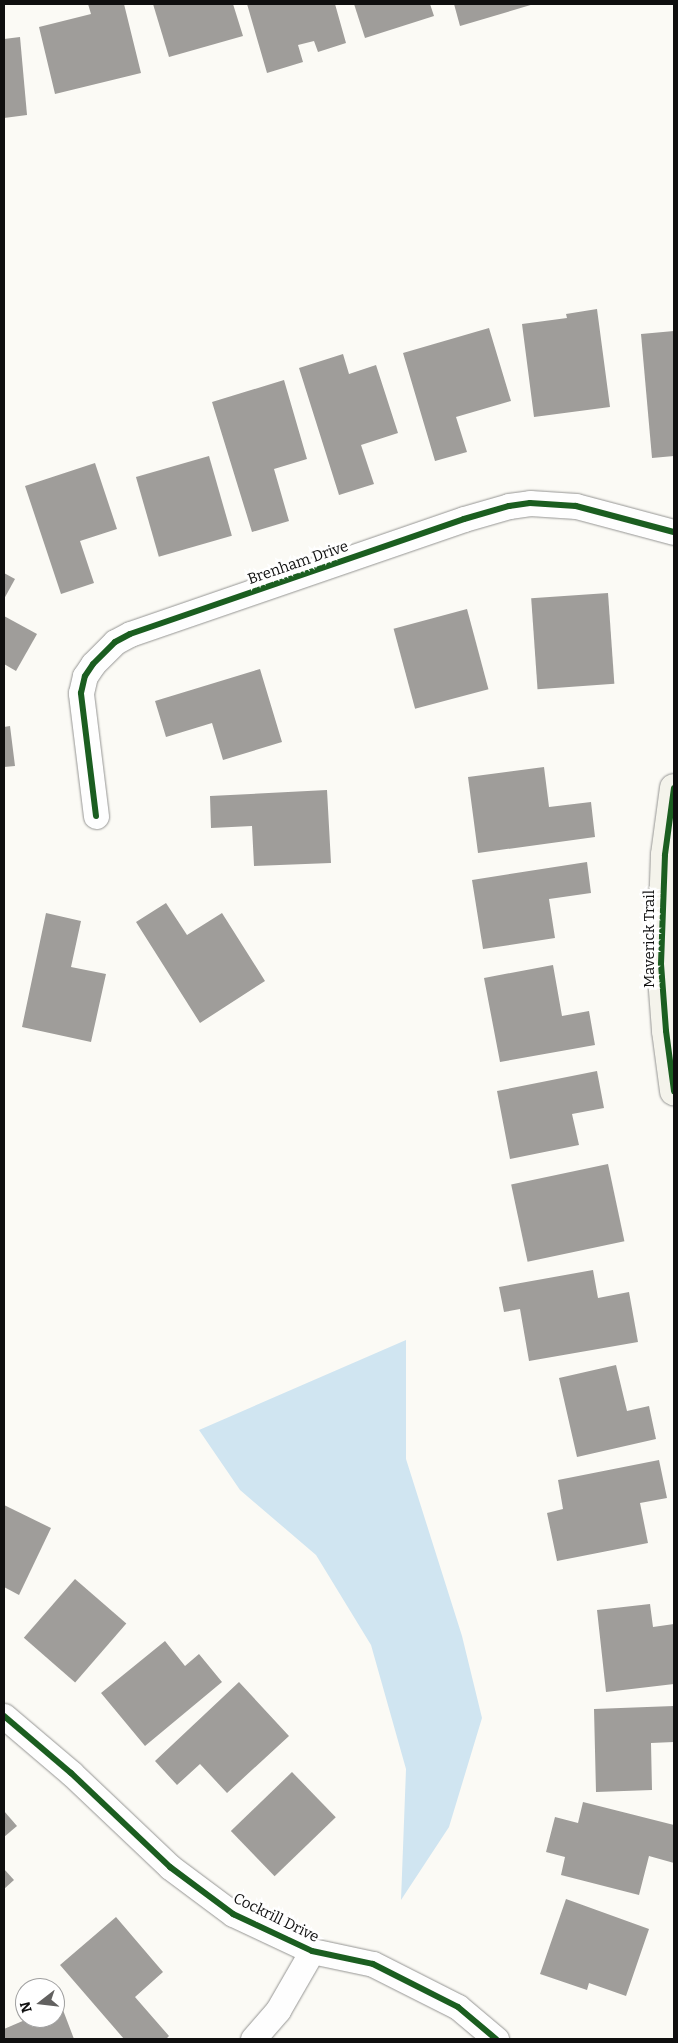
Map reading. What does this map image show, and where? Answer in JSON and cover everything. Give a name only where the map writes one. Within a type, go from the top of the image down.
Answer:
[{"type":"street","name":"Brenham Drive","points":[[96,816],[81,693],[85,676],[92,664],[115,642],[130,634],[464,519],[509,506],[530,503],[576,506],[674,532]]},
{"type":"street","name":"Maverick Trail","points":[[674,788],[662,895],[661,964],[670,1030],[674,1091]]},
{"type":"street","name":"Cockrill Drive","points":[[4,1716],[71,1773],[170,1867],[233,1914],[312,1951],[373,1964],[458,2007],[496,2039]]},
{"type":"street","points":[[253,2039],[278,2010],[312,1951]]},
{"type":"water","points":[[406,1340],[406,1459],[462,1636],[482,1718],[449,1827],[401,1900],[406,1769],[371,1645],[316,1555],[240,1490],[199,1430]]},
{"type":"building","points":[[88,4],[124,4],[141,73],[55,94],[39,27],[91,14]]},
{"type":"building","points":[[153,4],[233,4],[243,36],[169,57]]},
{"type":"building","points":[[247,4],[335,4],[346,43],[318,52],[314,41],[298,45],[303,62],[267,73]]},
{"type":"building","points":[[354,4],[430,4],[434,16],[365,38]]},
{"type":"building","points":[[454,4],[534,4],[460,26]]},
{"type":"building","points":[[20,37],[27,115],[4,118],[4,39]]},
{"type":"building","points":[[597,309],[610,407],[534,417],[522,324],[567,318],[566,314]]},
{"type":"building","points":[[489,328],[511,401],[456,417],[467,452],[435,461],[403,353]]},
{"type":"building","points":[[674,331],[674,456],[652,458],[641,334]]},
{"type":"building","points":[[343,354],[349,374],[376,365],[398,433],[361,445],[374,484],[339,495],[299,368]]},
{"type":"building","points":[[284,380],[307,459],[274,469],[289,521],[252,532],[212,402]]},
{"type":"building","points":[[209,456],[232,536],[159,557],[136,477]]},
{"type":"building","points":[[95,463],[117,529],[80,541],[94,583],[61,594],[25,486]]},
{"type":"building","points":[[4,573],[15,579],[4,599]]},
{"type":"building","points":[[608,593],[614,684],[538,689],[531,598]]},
{"type":"building","points":[[467,609],[488,689],[415,709],[394,629]]},
{"type":"building","points":[[4,616],[37,634],[16,671],[4,664]]},
{"type":"building","points":[[260,669],[282,742],[223,760],[212,723],[166,737],[155,701]]},
{"type":"building","points":[[10,726],[15,766],[4,767],[4,727]]},
{"type":"building","points":[[544,767],[549,807],[591,802],[595,837],[478,853],[468,777]]},
{"type":"building","points":[[327,790],[331,863],[254,866],[252,826],[211,828],[210,796]]},
{"type":"building","points":[[587,862],[591,893],[549,899],[555,938],[483,949],[472,880]]},
{"type":"building","points":[[166,903],[187,935],[222,913],[265,981],[200,1023],[136,922]]},
{"type":"building","points":[[46,913],[81,921],[71,967],[106,974],[91,1042],[22,1027]]},
{"type":"building","points":[[553,965],[562,1016],[589,1011],[595,1045],[500,1062],[484,978]]},
{"type":"building","points":[[597,1071],[604,1108],[572,1114],[579,1145],[510,1159],[497,1091]]},
{"type":"building","points":[[608,1164],[624,1241],[528,1262],[511,1185]]},
{"type":"building","points":[[593,1270],[598,1298],[629,1292],[638,1342],[529,1361],[520,1309],[504,1312],[499,1287]]},
{"type":"building","points":[[616,1365],[627,1411],[649,1406],[656,1439],[577,1457],[559,1378]]},
{"type":"building","points":[[659,1460],[667,1498],[640,1503],[648,1543],[557,1561],[547,1513],[563,1509],[558,1480]]},
{"type":"building","points":[[4,1505],[51,1528],[19,1595],[4,1587]]},
{"type":"building","points":[[75,1579],[126,1624],[75,1682],[24,1638]]},
{"type":"building","points":[[650,1604],[653,1627],[674,1624],[674,1684],[606,1692],[597,1610]]},
{"type":"building","points":[[165,1641],[185,1666],[199,1654],[222,1682],[145,1746],[101,1693]]},
{"type":"building","points":[[239,1682],[289,1736],[227,1793],[200,1764],[177,1785],[155,1761]]},
{"type":"building","points":[[674,1706],[674,1742],[651,1743],[652,1790],[596,1792],[594,1709]]},
{"type":"building","points":[[292,1772],[336,1817],[275,1876],[231,1831]]},
{"type":"building","points":[[583,1802],[674,1825],[674,1863],[649,1856],[639,1895],[561,1875],[565,1857],[546,1852],[555,1817],[578,1823]]},
{"type":"building","points":[[4,1811],[17,1826],[4,1837]]},
{"type":"building","points":[[4,1869],[14,1880],[4,1889]]},
{"type":"building","points":[[566,1899],[649,1929],[626,1996],[589,1983],[587,1990],[540,1974]]},
{"type":"building","points":[[116,1917],[163,1972],[135,1997],[169,2036],[166,2039],[124,2039],[60,1965]]},
{"type":"building","points":[[65,2015],[74,2039],[4,2039],[4,2029],[15,2024],[15,2028],[65,2028]]},
{"type":"cycle path","points":[[96,816],[81,693],[85,676],[93,664],[115,642],[130,634],[464,519],[509,506],[530,503],[576,506],[674,532]]},
{"type":"cycle path","points":[[674,788],[665,855],[661,964],[666,1031],[674,1091]]},
{"type":"cycle path","points":[[4,1716],[71,1773],[170,1867],[233,1914],[312,1951],[373,1964],[458,2007],[496,2039]]}]
